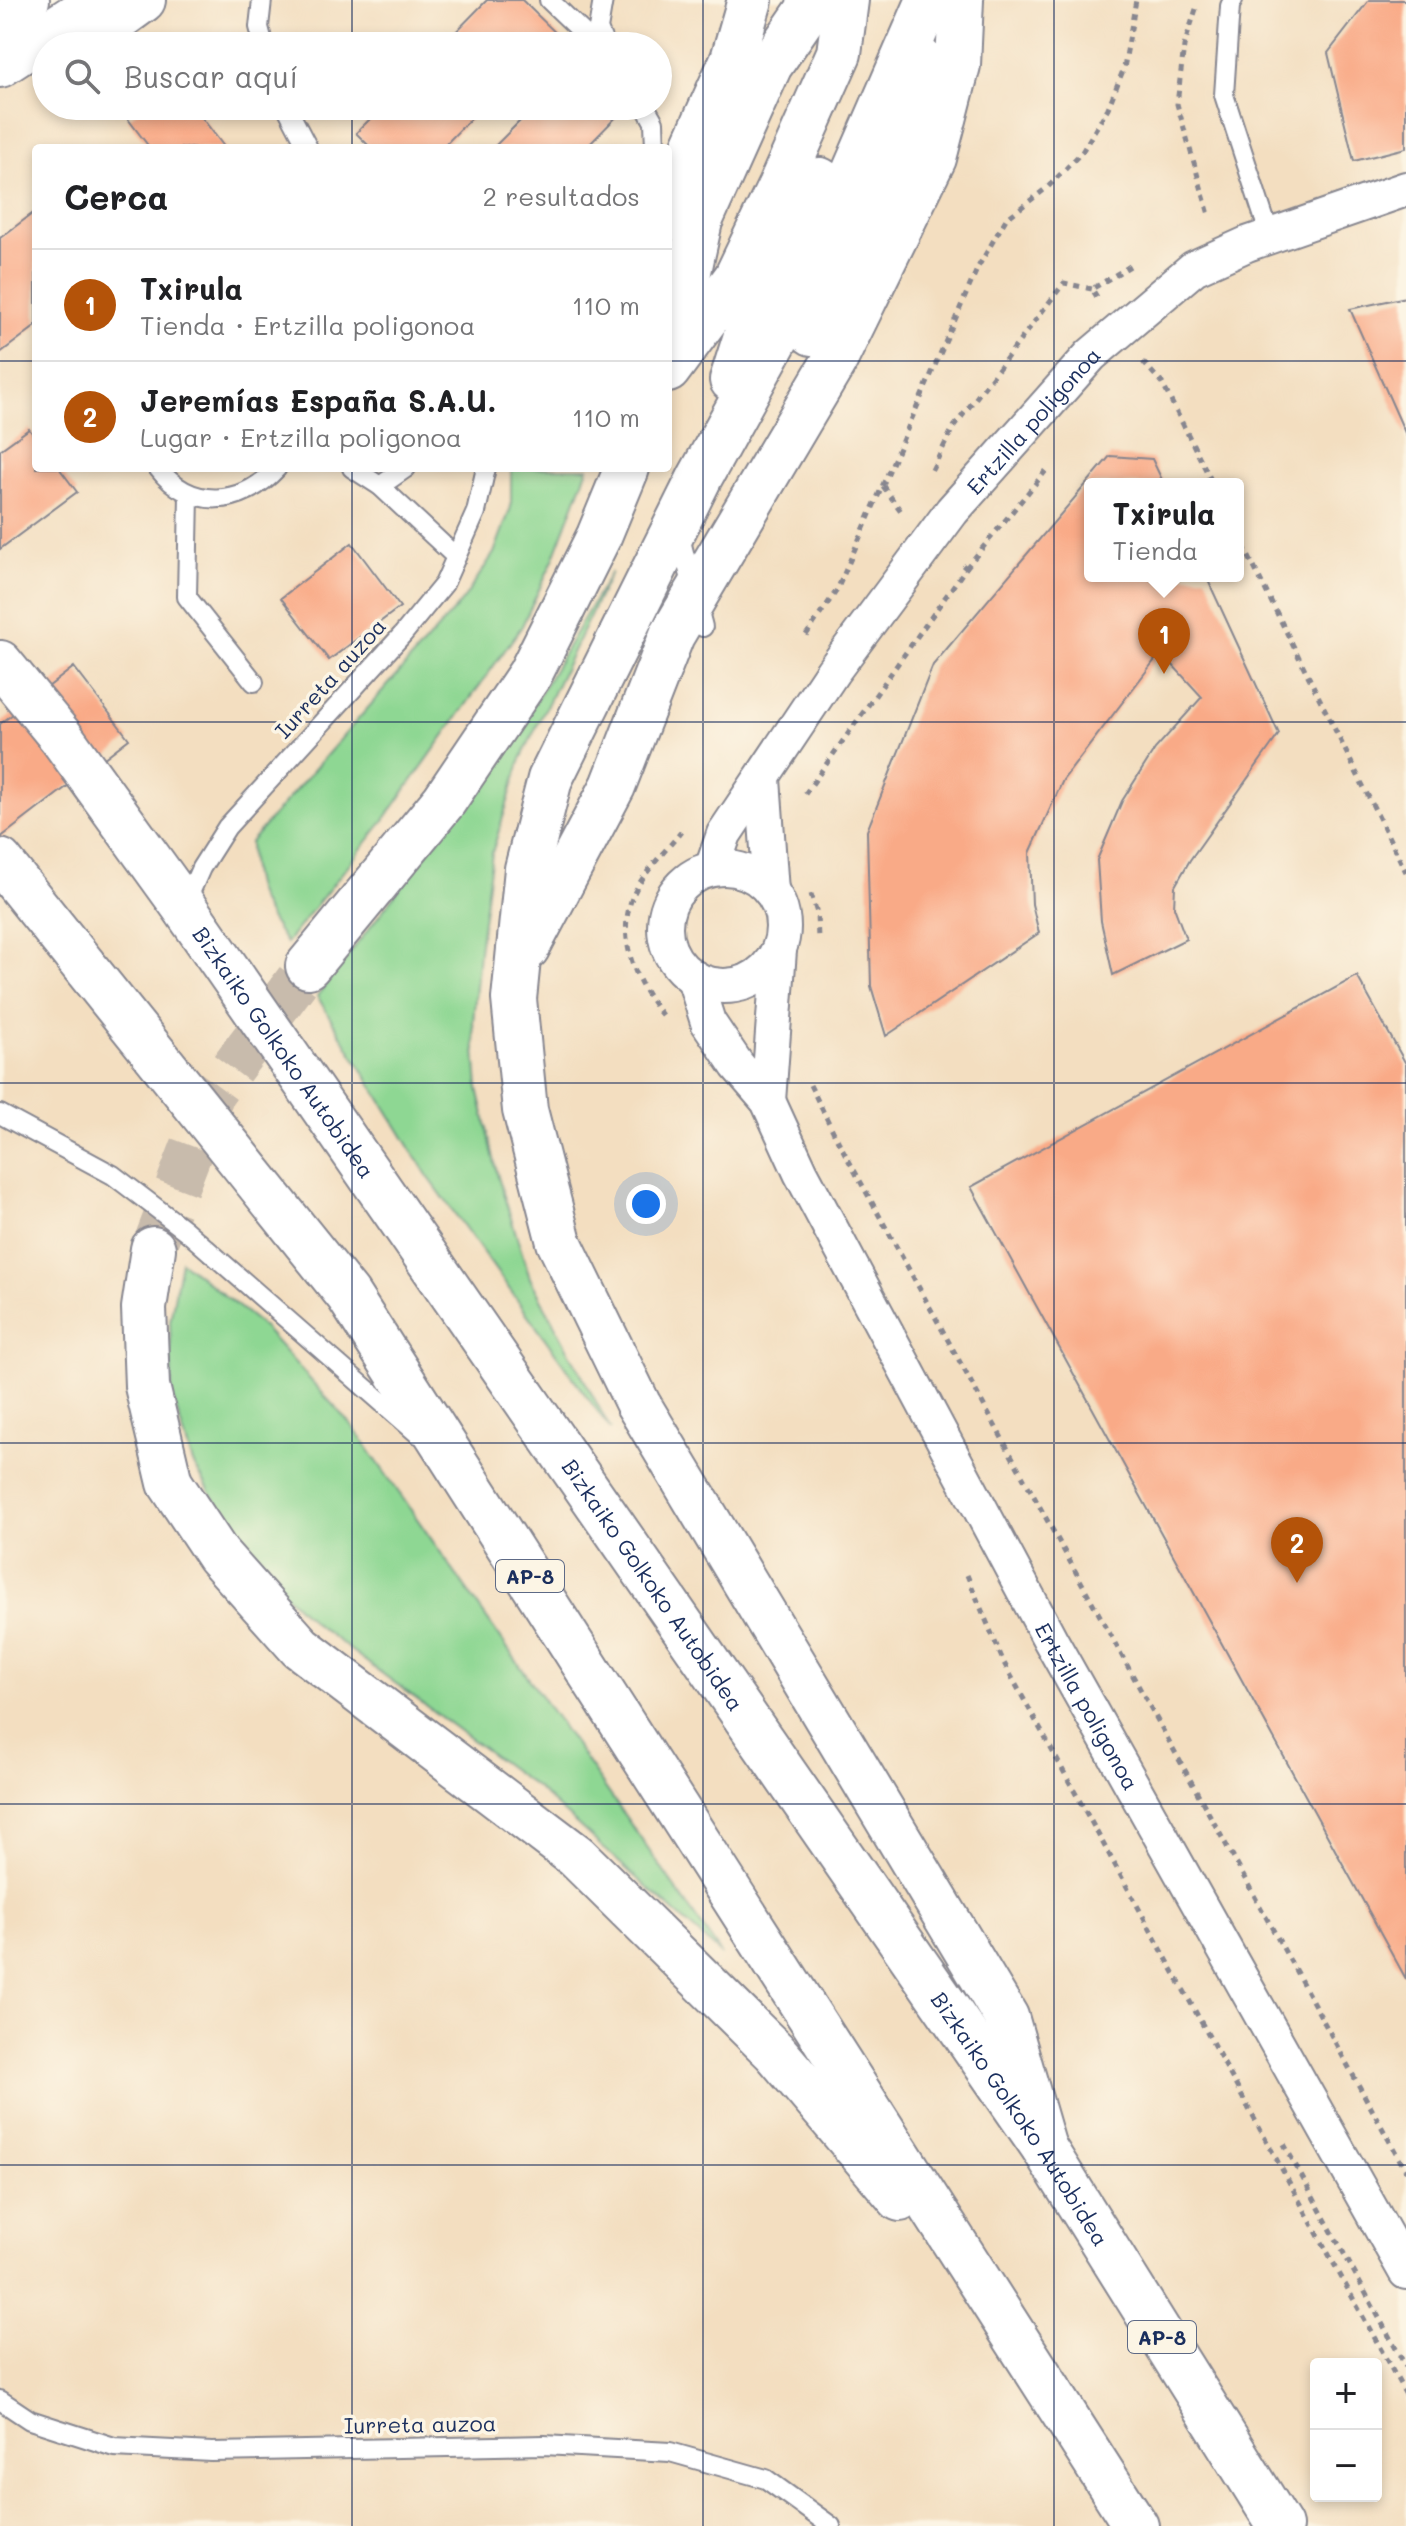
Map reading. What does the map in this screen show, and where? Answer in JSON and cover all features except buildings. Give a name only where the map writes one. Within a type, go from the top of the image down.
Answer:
[{"type":"highway","points":[[0,7],[4,0]]},
{"type":"highway","points":[[0,34],[27,0]]},
{"type":"highway","points":[[0,54],[61,0]]},
{"type":"highway","points":[[50,32],[95,0]]},
{"type":"highway","points":[[99,32],[143,0]]},
{"type":"highway","points":[[672,207],[693,148],[733,59],[750,0]]},
{"type":"highway","points":[[672,350],[700,221],[770,65],[815,0]]},
{"type":"highway","points":[[672,360],[753,173],[836,0]]},
{"type":"highway","points":[[672,364],[736,278],[839,53],[846,0]]},
{"type":"highway","points":[[929,0],[786,321],[700,477],[550,779],[527,869],[514,999],[525,1110],[559,1242],[638,1404],[1006,2017],[1044,2148]]},
{"type":"highway","points":[[518,964],[613,786],[672,635],[699,611],[759,490],[835,360],[934,158],[958,65],[961,0]]},
{"type":"highway","points":[[0,65],[32,44]]},
{"type":"highway","points":[[0,80],[32,70]]},
{"type":"highway","points":[[308,966],[444,801],[530,674],[599,536],[625,472]]},
{"type":"highway","name":"Bizkaiko Golkoko Autobidea","points":[[0,663],[61,737],[184,907],[1044,2148],[1280,2526]]},
{"type":"highway","name":"AP-8","points":[[0,861],[348,1295],[1136,2526]]},
{"type":"highway","points":[[153,1249],[144,1308],[147,1386],[170,1483],[218,1555],[300,1647],[587,1867],[775,2052],[1010,2328]]},
{"type":"street","name":"Ertzilla poligonoa","points":[[712,869],[724,834],[833,671],[952,511],[1091,355],[1194,268],[1270,236],[1406,189]]},
{"type":"street","points":[[763,779],[771,891]]},
{"type":"street","points":[[768,1101],[783,930],[780,910],[771,891],[760,880],[744,872],[729,868],[712,869],[693,876],[678,890],[668,907],[664,927],[668,947],[678,965],[694,978],[713,985],[733,986],[752,979],[768,967],[779,950]]},
{"type":"street","points":[[694,978],[708,1022],[737,1065],[768,1101]]},
{"type":"street","name":"Ertzilla poligonoa","points":[[768,1101],[807,1186],[1051,1641],[1406,2272]]},
{"type":"lane","points":[[260,32],[262,0]]},
{"type":"lane","points":[[549,0],[582,32]]},
{"type":"lane","points":[[599,32],[603,0]]},
{"type":"lane","points":[[1233,0],[1230,6],[1224,95],[1270,236]]},
{"type":"lane","points":[[293,120],[306,144]]},
{"type":"lane","points":[[653,120],[655,144]]},
{"type":"lane","points":[[161,472],[168,481],[189,494],[213,499],[237,497],[259,486],[273,472]]},
{"type":"lane","points":[[358,472],[380,486],[456,557]]},
{"type":"lane","points":[[380,486],[400,472]]},
{"type":"lane","name":"Iurreta auzoa","points":[[184,907],[201,868],[227,827],[403,634],[444,584],[476,512],[485,472]]},
{"type":"lane","points":[[189,494],[187,597],[254,682]]},
{"type":"lane","points":[[676,524],[699,611]]},
{"type":"lane","points":[[0,1114],[113,1175],[185,1230],[387,1405],[471,1484]]},
{"type":"lane","name":"Iurreta auzoa","points":[[0,2400],[30,2420],[114,2447],[212,2452],[544,2445],[670,2452],[766,2479],[831,2526]]},
{"type":"path","points":[[907,520],[882,485],[978,267],[1006,219],[1048,187],[1082,152],[1108,108],[1124,68],[1136,0]]},
{"type":"path","points":[[1198,0],[1184,46],[1177,104],[1212,217],[1199,225]]},
{"type":"path","points":[[927,480],[953,428],[1064,283],[1092,289],[1132,265]]},
{"type":"path","points":[[1092,289],[1098,300]]},
{"type":"path","points":[[1140,358],[1162,383],[1210,478]]},
{"type":"path","points":[[901,512],[910,501]]},
{"type":"path","points":[[1244,547],[1406,872]]},
{"type":"path","points":[[802,799],[966,568],[949,553]]},
{"type":"path","points":[[810,890],[817,913],[818,952]]},
{"type":"path","points":[[807,1078],[837,1139],[1406,2171]]},
{"type":"green space","points":[[511,472],[586,472],[553,560],[522,626],[382,823],[286,943],[258,896],[252,873],[250,842],[463,600],[494,553],[511,507]]},
{"type":"green space","points":[[611,572],[521,759],[492,853],[473,1023],[478,1088],[498,1177],[530,1278],[611,1430],[427,1175],[317,996],[510,745]]},
{"type":"green space","points":[[181,1261],[260,1324],[353,1427],[722,1955],[538,1789],[314,1623],[252,1562],[193,1463],[172,1396],[170,1321]]},
{"type":"tunnel","points":[[153,1249],[213,1093],[308,966]]},
{"type":"place","name":"Txirula","points":[[1164,674]]},
{"type":"place","name":"Jeremías España S.A.U.","points":[[1297,1583]]}]
